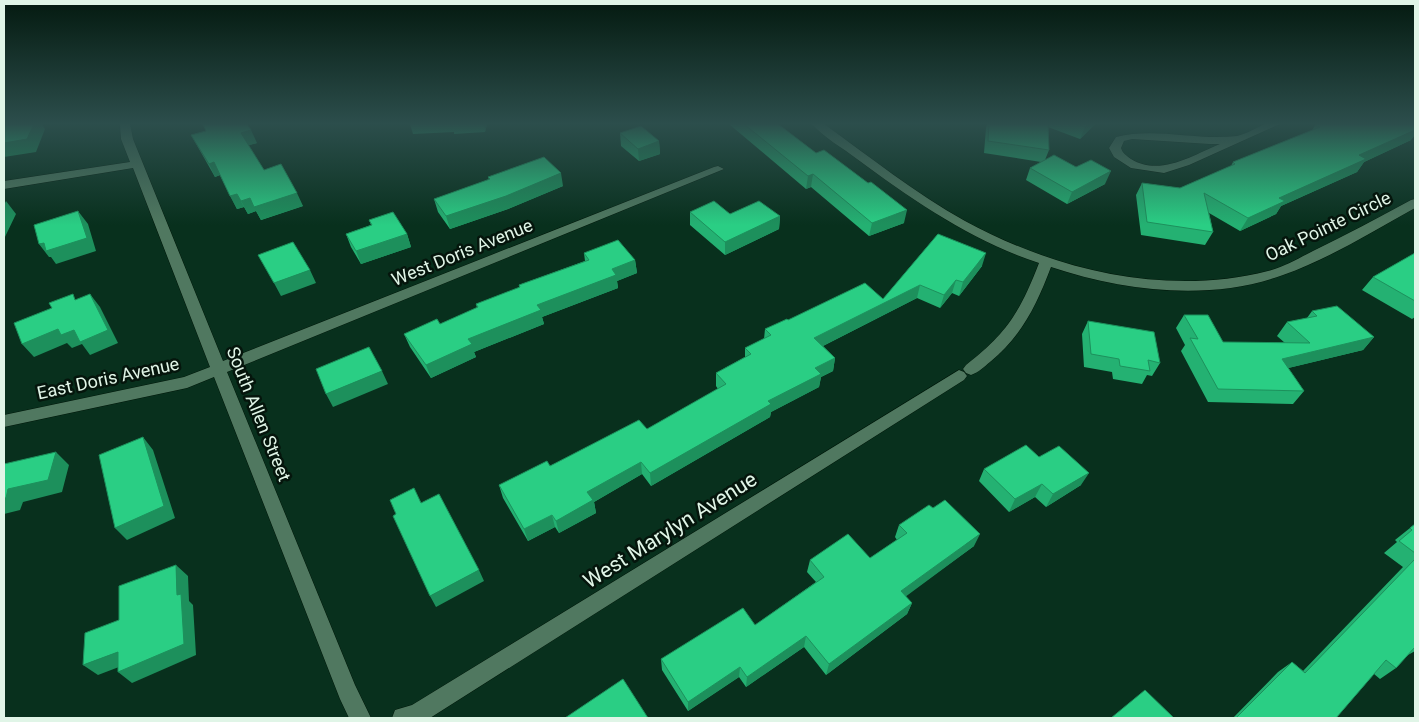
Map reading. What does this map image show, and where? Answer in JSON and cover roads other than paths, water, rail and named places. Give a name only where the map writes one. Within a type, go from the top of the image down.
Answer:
[{"type":"street","name":"South Allen Street","points":[[135,158],[347,692],[360,718]]},
{"type":"street","name":"Oak Pointe Circle","points":[[866,158],[960,223],[1007,247],[1047,261],[1135,281],[1190,285],[1236,282],[1272,274],[1292,266],[1415,203]]},
{"type":"street","points":[[1122,158],[1135,166],[1164,170],[1197,158]]},
{"type":"street","points":[[4,186],[138,164]]},
{"type":"street","name":"West Doris Avenue","points":[[220,370],[718,169]]},
{"type":"street","name":"West Marylyn Avenue","points":[[403,718],[417,714],[965,373],[1003,344],[1020,324],[1047,261]]},
{"type":"street","name":"East Doris Avenue","points":[[4,421],[187,382],[220,370]]}]
